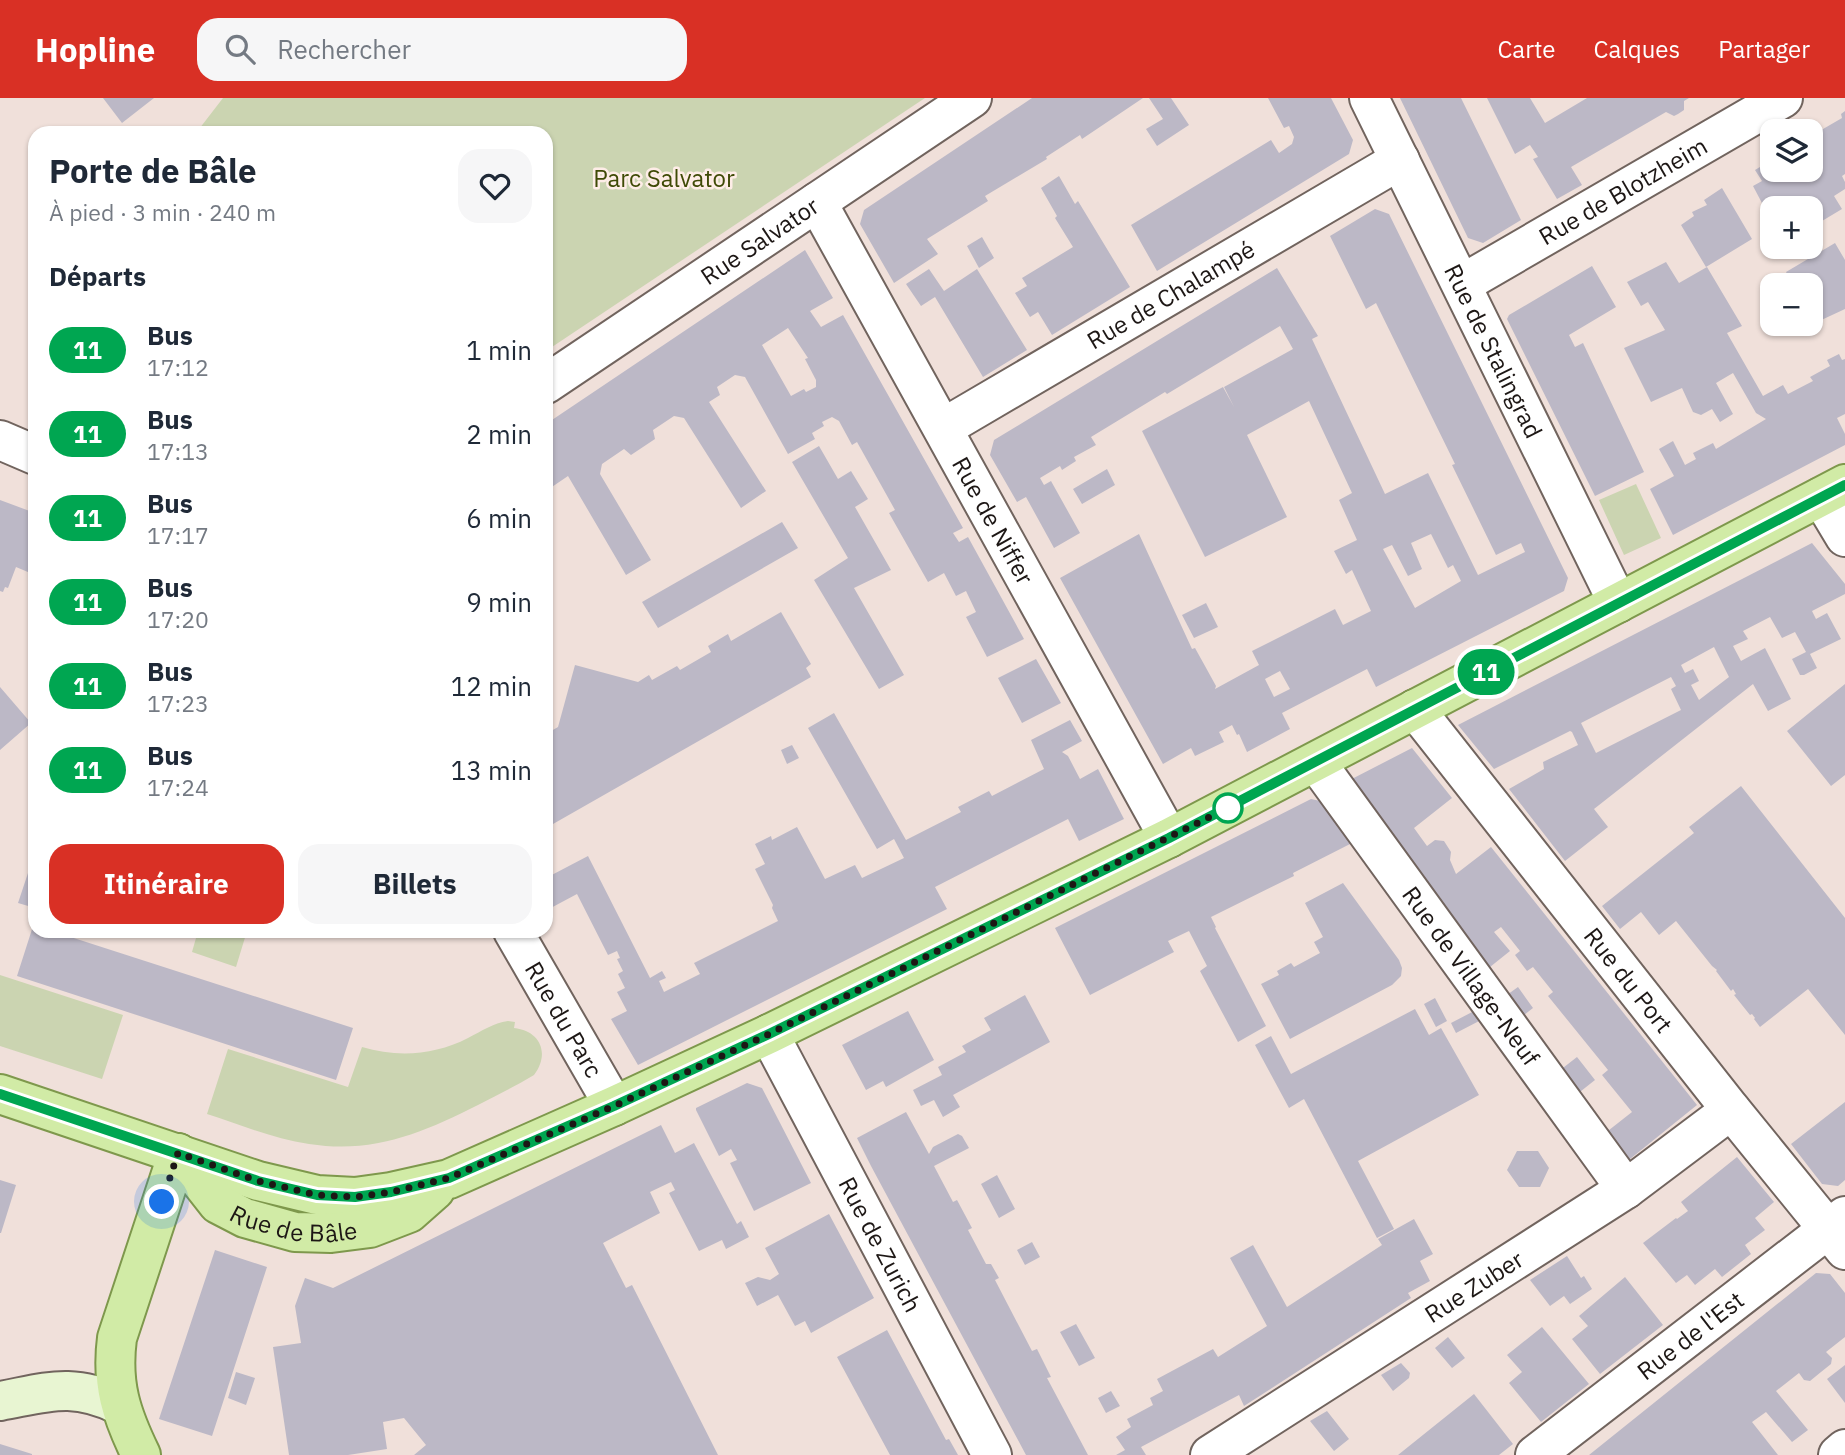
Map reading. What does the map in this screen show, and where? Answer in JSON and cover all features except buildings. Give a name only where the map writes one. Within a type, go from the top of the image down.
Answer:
[{"type":"main road","name":"Rue de Bâle","points":[[0,1094],[258,1181],[317,1195],[355,1197],[379,1194],[449,1178],[769,1034],[1169,838],[1833,491]]},
{"type":"main road","points":[[141,1455],[120,1405],[114,1360],[117,1338],[178,1153]]},
{"type":"street","name":"Rue Salvator","points":[[553,379],[972,98]]},
{"type":"street","name":"Rue de Stalingrad","points":[[1369,98],[1618,603]]},
{"type":"street","name":"Rue de Blotzheim","points":[[1462,284],[1783,98]]},
{"type":"street","name":"Rue de Chalampé","points":[[943,428],[1400,160]]},
{"type":"street","name":"Rue de Niffer","points":[[817,202],[1169,838]]},
{"type":"street","points":[[0,440],[28,451]]},
{"type":"street","points":[[1833,491],[1845,537]]},
{"type":"street","name":"Rue du Port","points":[[1415,709],[1731,1110],[1839,1232]]},
{"type":"street","name":"Rue de Village-Neuf","points":[[1316,762],[1626,1189]]},
{"type":"street","name":"Rue du Parc","points":[[517,938],[614,1106]]},
{"type":"street","name":"Rue de Zurich","points":[[769,1034],[992,1455]]},
{"type":"street","name":"Rue Zuber","points":[[1210,1455],[1626,1189],[1731,1110]]},
{"type":"street","name":"Rue de l'Est","points":[[1535,1455],[1839,1232]]},
{"type":"street","points":[[0,1401],[78,1390],[99,1394],[120,1405]]},
{"type":"street","points":[[1838,1455],[1845,1449]]},
{"type":"green space","name":"Parc Salvator","points":[[223,98],[925,98],[553,346],[553,126],[201,126]]},
{"type":"green space","points":[[1636,484],[1661,538],[1624,555],[1599,500]]},
{"type":"green space","points":[[196,938],[245,938],[236,967],[192,952]]},
{"type":"green space","points":[[0,975],[123,1015],[102,1079],[0,1046]]},
{"type":"green space","points":[[515,1022],[514,1028],[531,1034],[540,1045],[541,1059],[534,1075],[457,1115],[397,1139],[355,1146],[309,1144],[270,1135],[207,1114],[228,1049],[348,1087],[362,1047],[389,1053],[429,1051],[455,1044],[492,1025]]},
{"type":"bus line","name":"11","points":[[0,1094],[290,1190],[355,1197],[391,1192],[449,1178],[769,1034],[1169,838],[1845,485]]},
{"type":"route","points":[[162,1202],[178,1153],[258,1181],[317,1195],[355,1197],[391,1192],[449,1178],[769,1034],[1228,808]]}]
